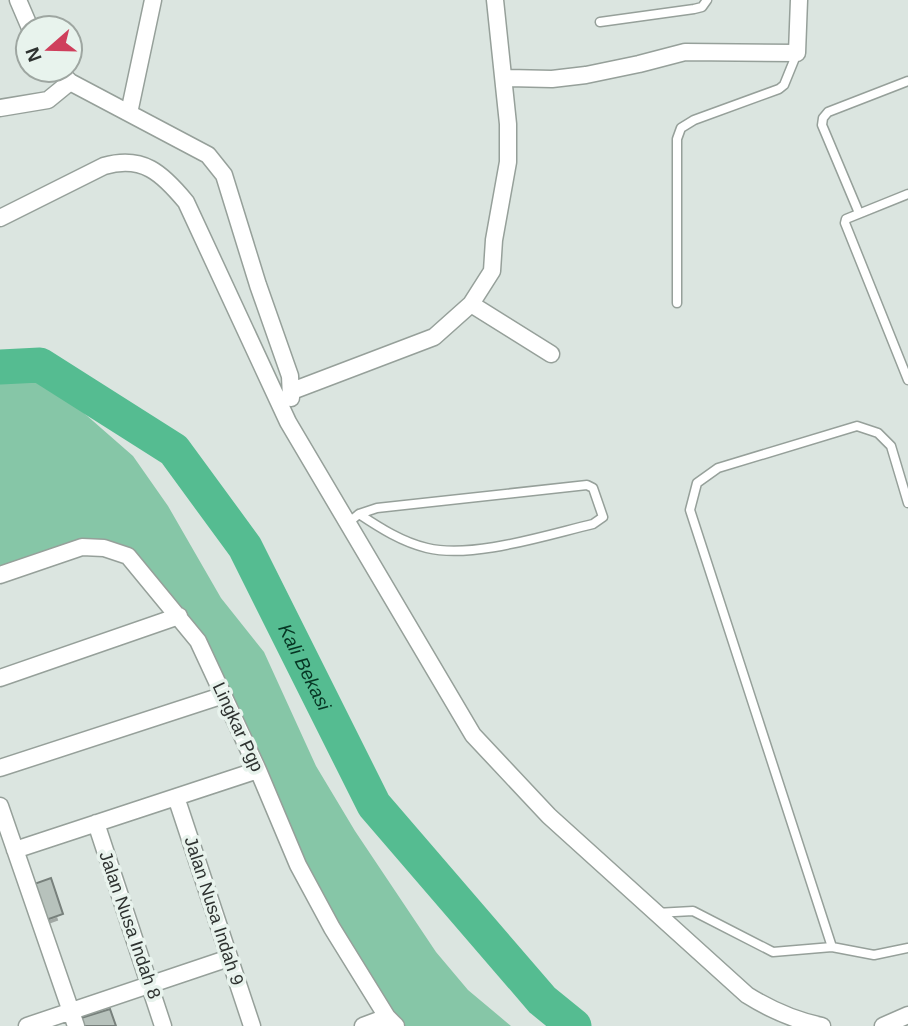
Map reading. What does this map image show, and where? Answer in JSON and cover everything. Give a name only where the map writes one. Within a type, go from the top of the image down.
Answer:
[{"type":"street","points":[[129,113],[153,0]]},
{"type":"street","points":[[292,391],[434,337],[471,304],[492,271],[508,162],[505,78],[495,0]]},
{"type":"street","points":[[505,78],[552,79],[586,75],[685,52],[797,53],[799,0]]},
{"type":"street","points":[[0,108],[48,100],[59,84]]},
{"type":"street","points":[[78,84],[208,155],[224,175],[290,376],[292,391],[288,422]]},
{"type":"street","points":[[0,218],[104,166],[121,161],[136,162],[169,181],[186,202],[288,422],[353,519],[473,735],[549,817],[747,995],[796,1021],[821,1026]]},
{"type":"street","points":[[471,304],[551,354]]},
{"type":"street","name":"Lingkar Pgp","points":[[0,575],[82,547],[104,548],[128,556],[198,640],[298,865],[392,1022]]},
{"type":"street","points":[[0,678],[179,616]]},
{"type":"street","points":[[0,768],[224,695]]},
{"type":"street","points":[[15,850],[258,770]]},
{"type":"street","name":"Jalan Nusa Indah 9","points":[[176,797],[252,1026]]},
{"type":"street","points":[[0,806],[74,1018]]},
{"type":"street","name":"Jalan Nusa Indah 8","points":[[96,823],[163,1026]]},
{"type":"street","points":[[27,1026],[74,1018],[149,984],[229,958]]},
{"type":"street","points":[[883,1026],[908,1015]]},
{"type":"street","points":[[363,1026],[392,1022]]},
{"type":"lane","points":[[600,22],[694,9],[702,7],[707,0]]},
{"type":"lane","points":[[677,303],[677,139],[681,128],[779,89],[784,85],[797,53]]},
{"type":"lane","points":[[859,213],[822,125],[823,118],[828,112],[908,81]]},
{"type":"lane","points":[[908,194],[846,219],[845,225],[908,380]]},
{"type":"lane","points":[[832,947],[690,510],[697,484],[718,468],[857,426],[878,433],[891,446],[908,503]]},
{"type":"lane","points":[[587,485],[593,488],[603,517],[593,524],[486,548],[451,551],[427,548],[353,519],[376,508],[587,485]]},
{"type":"lane","points":[[656,912],[693,911],[773,952],[832,947],[874,954],[908,948]]},
{"type":"green space","points":[[23,377],[61,393],[133,456],[168,506],[221,598],[264,652],[316,766],[355,831],[436,952],[468,990],[511,1026],[396,1026],[332,928],[179,616],[128,556],[104,548],[0,575],[0,383]]},
{"type":"building","points":[[51,878],[63,914],[46,920],[34,884]]},
{"type":"building","points":[[110,1009],[116,1026],[80,1026],[78,1019]]},
{"type":"waterway","name":"Kali Bekasi","points":[[0,367],[40,365],[174,450],[245,547],[374,805],[542,1000],[574,1026]]}]
